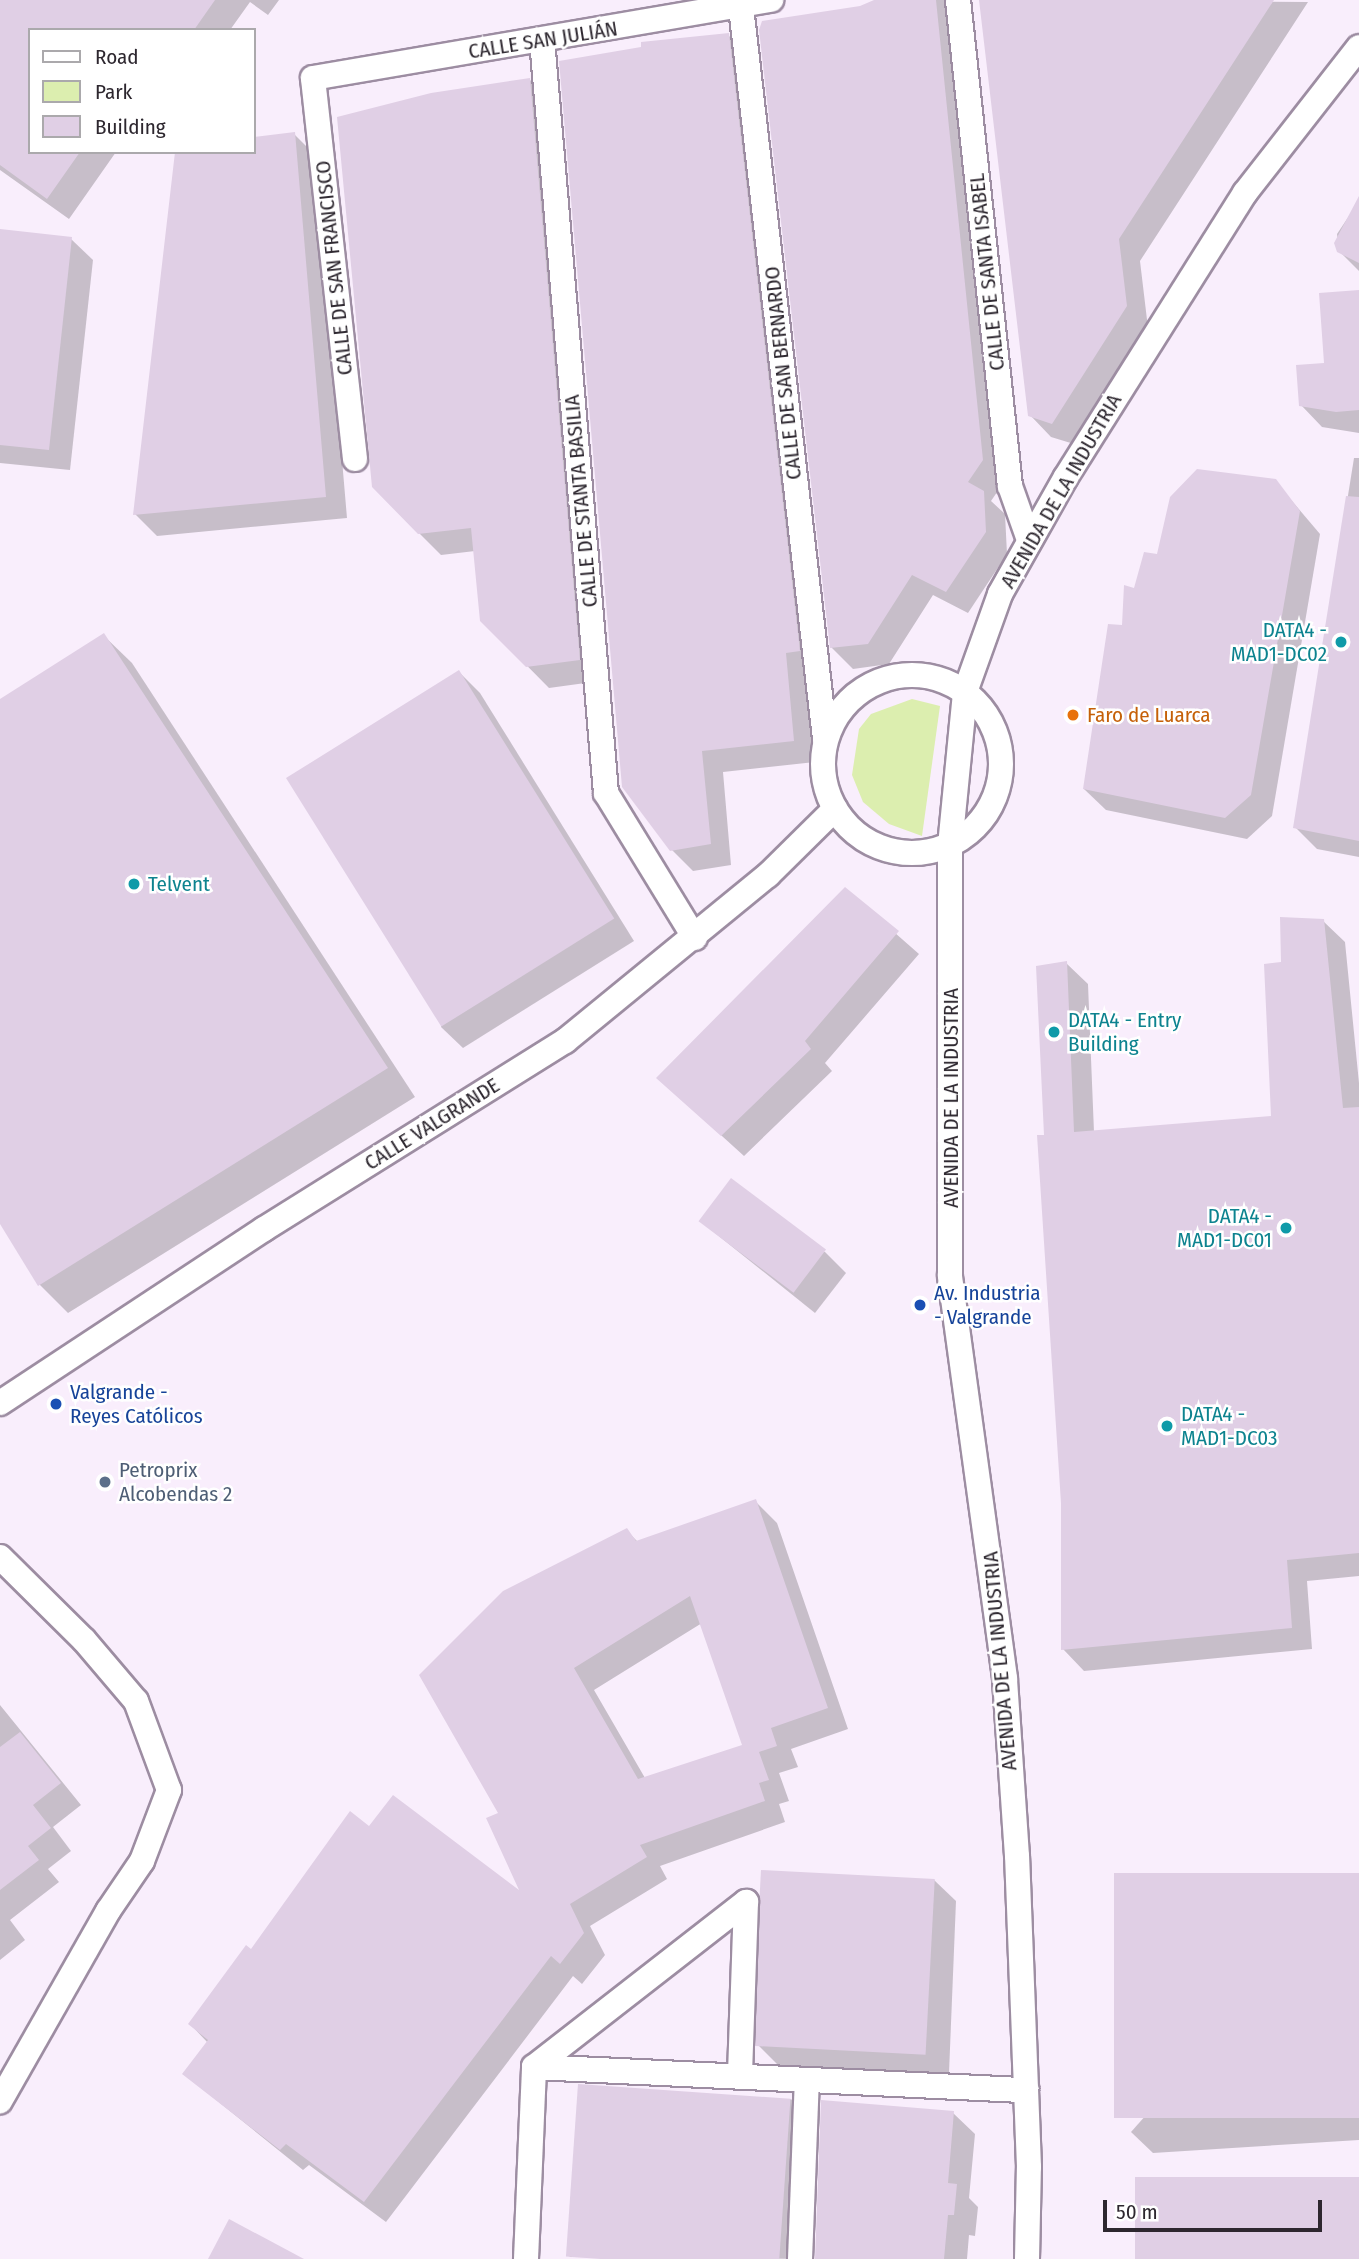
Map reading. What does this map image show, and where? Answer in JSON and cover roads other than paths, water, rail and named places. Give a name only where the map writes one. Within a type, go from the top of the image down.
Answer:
[{"type":"street","name":"CALLE SAN JULIÁN","points":[[313,78],[771,0]]},
{"type":"street","name":"CALLE DE SANTA ISABEL","points":[[958,0],[1010,486],[1029,540]]},
{"type":"street","name":"CALLE DE SAN BERNARDO","points":[[741,7],[825,739]]},
{"type":"street","name":"CALLE DE STANTA BASILIA","points":[[542,40],[606,793],[695,938]]},
{"type":"street","name":"AVENIDA DE LA INDUSTRIA","points":[[1027,2259],[1026,2090],[1012,1789],[988,1532],[950,1276],[950,846],[965,692],[1000,594],[1029,540],[1245,193],[1359,47]]},
{"type":"street","name":"CALLE DE SAN FRANCISCO","points":[[313,78],[355,459]]},
{"type":"street","points":[[909,674],[937,678],[965,692],[995,732],[1000,758],[998,785],[987,810],[950,846],[896,852],[862,836],[835,809],[825,786],[825,739],[840,712],[859,692],[883,679],[909,674]]},
{"type":"street","name":"CALLE VALGRANDE","points":[[0,1403],[264,1229],[565,1041],[695,938],[835,809]]},
{"type":"street","points":[[0,1558],[67,1622],[136,1701],[169,1790],[142,1861],[108,1911],[0,2101]]},
{"type":"street","points":[[526,2259],[534,2067],[746,1902],[740,2077]]},
{"type":"street","points":[[534,2067],[1026,2090]]},
{"type":"street","points":[[800,2259],[807,2080]]},
{"type":"place","name":"DATA4 - MAD1-DC02","points":[[1341,642]]},
{"type":"place","name":"Faro de Luarca","points":[[1073,715]]},
{"type":"place","name":"Telvent","points":[[134,884]]},
{"type":"place","name":"DATA4 - Entry Building","points":[[1054,1032]]},
{"type":"place","name":"DATA4 - MAD1-DC01","points":[[1286,1228]]},
{"type":"place","name":"Av. Industria - Valgrande","points":[[920,1305]]},
{"type":"place","name":"Valgrande - Reyes Católicos","points":[[56,1404]]},
{"type":"place","name":"DATA4 - MAD1-DC03","points":[[1167,1426]]},
{"type":"place","name":"Petroprix Alcobendas 2","points":[[105,1482]]}]
